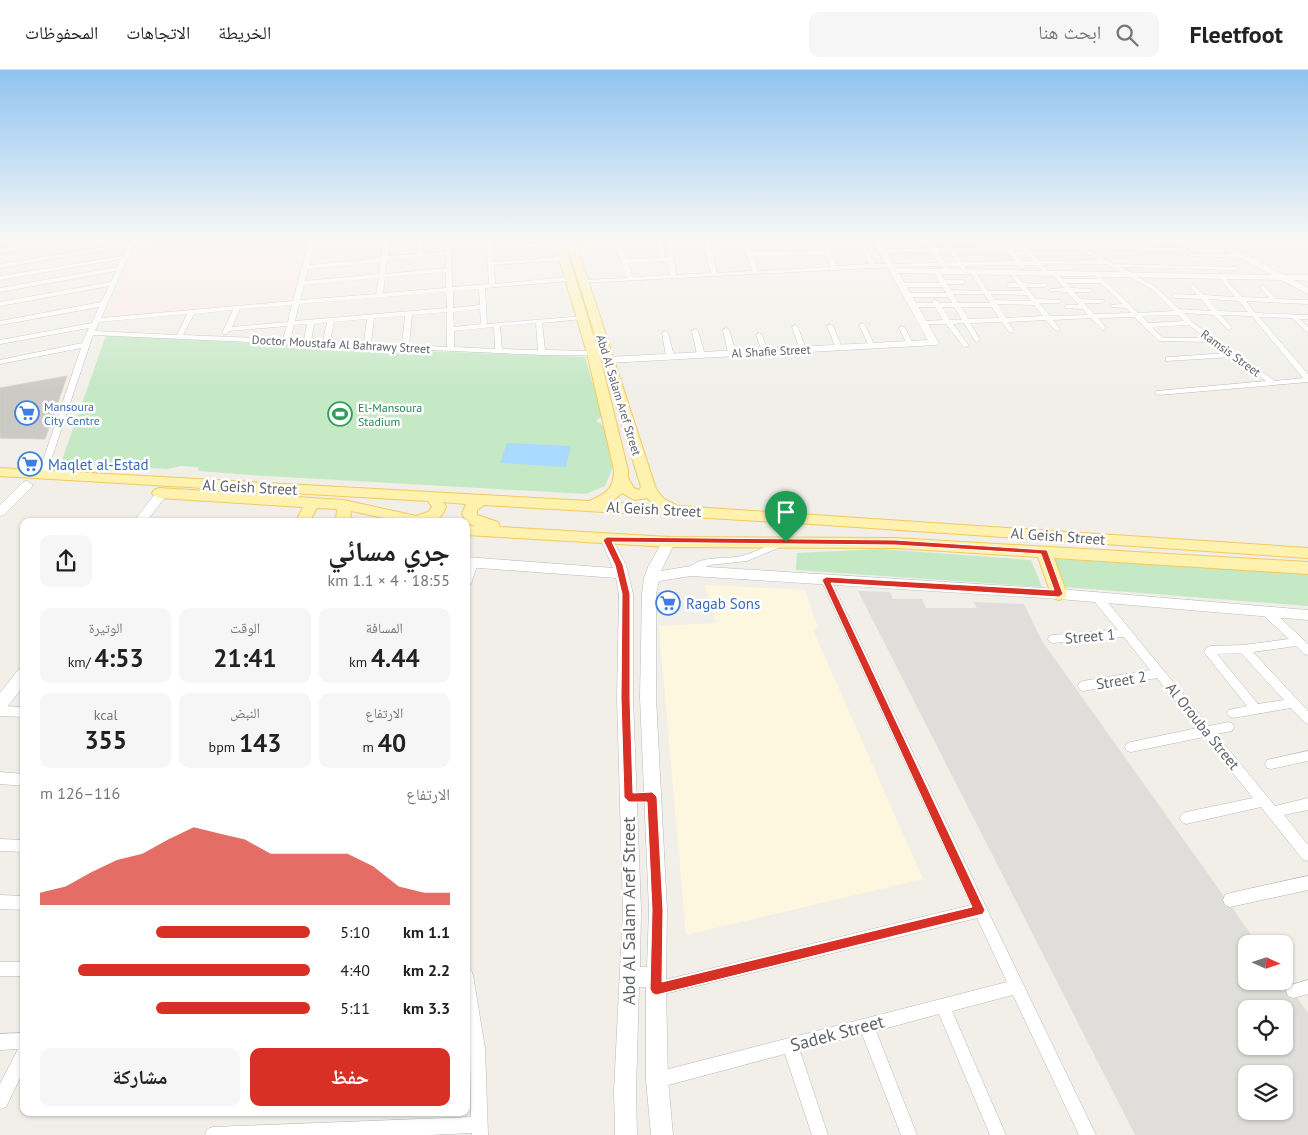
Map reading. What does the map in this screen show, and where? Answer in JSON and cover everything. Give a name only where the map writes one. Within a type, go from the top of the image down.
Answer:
[{"type":"main road","name":"Abd Al Salam Aref Street","points":[[573,290],[593,354],[618,453],[622,479]]},
{"type":"main road","name":"Abd Al Salam Aref Street","points":[[585,290],[648,486],[659,502],[674,510]]},
{"type":"main road","name":"Al Geish Street","points":[[0,472],[674,510],[1306,556]]},
{"type":"main road","points":[[622,479],[628,491],[634,495],[643,494],[648,486]]},
{"type":"main road","points":[[589,506],[611,497],[618,491],[622,479]]},
{"type":"main road","name":"Al Geish Street","points":[[0,483],[314,502],[344,505],[406,518]]},
{"type":"main road","points":[[424,518],[438,511],[439,507],[432,497]]},
{"type":"main road","points":[[481,500],[470,508],[469,514],[472,519],[518,534]]},
{"type":"main road","points":[[305,518],[314,502]]},
{"type":"main road","points":[[343,518],[344,505]]},
{"type":"main road","points":[[758,516],[766,517],[780,525],[786,536],[786,542]]},
{"type":"main road","name":"Al Geish Street","points":[[470,530],[607,540],[669,542],[886,542],[1308,568]]},
{"type":"main road","points":[[1044,552],[1059,594]]},
{"type":"street","points":[[0,304],[77,290]]},
{"type":"street","points":[[42,475],[84,345],[110,290]]},
{"type":"street","points":[[286,342],[299,290]]},
{"type":"street","points":[[379,296],[380,290]]},
{"type":"street","points":[[449,290],[451,349]]},
{"type":"street","points":[[0,342],[95,322],[143,325],[192,312],[452,290]]},
{"type":"street","points":[[482,290],[484,326]]},
{"type":"street","points":[[904,290],[924,323],[1178,312],[1308,317]]},
{"type":"street","points":[[947,290],[977,340]]},
{"type":"street","points":[[907,295],[949,294],[984,290],[1031,296],[1053,294],[1075,297],[1090,290]]},
{"type":"street","points":[[984,290],[1011,331]]},
{"type":"street","points":[[1018,290],[1031,296]]},
{"type":"street","points":[[1025,290],[1057,329]]},
{"type":"street","points":[[1071,290],[1103,328]]},
{"type":"street","points":[[1112,290],[1163,340],[1213,340]]},
{"type":"street","name":"Ramsis Street","points":[[1155,290],[1190,323],[1273,383]]},
{"type":"street","points":[[1196,290],[1229,328]]},
{"type":"street","points":[[1231,290],[1308,380]]},
{"type":"street","points":[[1265,290],[1275,301]]},
{"type":"street","points":[[913,305],[936,302],[956,305],[994,306],[1031,296],[1053,294],[1103,299],[1119,297]]},
{"type":"street","points":[[1175,296],[1308,302]]},
{"type":"street","points":[[936,302],[947,321],[966,346]]},
{"type":"street","points":[[0,323],[103,304]]},
{"type":"street","points":[[1113,306],[1128,306]]},
{"type":"street","points":[[223,339],[238,307]]},
{"type":"street","points":[[227,329],[483,307]]},
{"type":"street","points":[[1067,307],[1084,307]]},
{"type":"street","points":[[179,337],[192,312]]},
{"type":"street","points":[[405,347],[409,313]]},
{"type":"street","points":[[367,346],[371,317]]},
{"type":"street","points":[[450,329],[582,317]]},
{"type":"street","points":[[1294,317],[1308,331]]},
{"type":"street","points":[[326,344],[331,320]]},
{"type":"street","points":[[982,320],[988,330]]},
{"type":"street","points":[[539,321],[542,353]]},
{"type":"street","points":[[307,343],[311,322]]},
{"type":"street","name":"Al Shafie Street","points":[[608,360],[934,343],[924,323]]},
{"type":"street","points":[[1146,325],[1190,323]]},
{"type":"street","name":"Doctor Moustafa Al Bahrawy Street","points":[[90,334],[143,325],[163,336],[499,352],[593,354]]},
{"type":"street","points":[[497,325],[499,352]]},
{"type":"street","points":[[862,325],[872,346]]},
{"type":"street","points":[[830,326],[839,348]]},
{"type":"street","points":[[795,327],[803,350]]},
{"type":"street","points":[[163,336],[166,328]]},
{"type":"street","points":[[902,328],[910,344]]},
{"type":"street","points":[[726,330],[732,353]]},
{"type":"street","points":[[695,331],[701,355]]},
{"type":"street","points":[[665,333],[670,356]]},
{"type":"street","points":[[759,335],[764,352]]},
{"type":"street","points":[[0,362],[84,345]]},
{"type":"street","points":[[1169,359],[1234,355]]},
{"type":"street","points":[[1159,393],[1308,380]]},
{"type":"street","points":[[0,512],[27,485]]},
{"type":"street","points":[[142,518],[162,493]]},
{"type":"street","name":"Abd Al Salam Aref Street","points":[[607,540],[622,574],[626,594],[625,698],[632,885],[625,1091],[626,1135]]},
{"type":"street","name":"Abd Al Salam Aref Street","points":[[662,1135],[657,1080],[656,983],[658,910],[648,697],[649,594],[654,568],[669,542]]},
{"type":"street","points":[[691,571],[707,561],[742,559],[786,542]]},
{"type":"street","points":[[470,563],[622,574]]},
{"type":"street","points":[[651,578],[691,571],[1059,594],[1308,615]]},
{"type":"street","points":[[826,580],[980,910],[1088,1135]]},
{"type":"street","name":"Al Orouba Street","points":[[1097,597],[1308,855]]},
{"type":"street","points":[[1267,612],[1308,651]]},
{"type":"street","name":"Street 1","points":[[1053,639],[1126,632]]},
{"type":"street","points":[[1255,708],[1210,656],[1209,652],[1211,650],[1244,649],[1298,642]]},
{"type":"street","points":[[1244,649],[1308,719]]},
{"type":"street","name":"Street 2","points":[[1083,686],[1160,674]]},
{"type":"street","points":[[0,705],[20,679]]},
{"type":"street","points":[[625,698],[648,697]]},
{"type":"street","points":[[1233,713],[1293,703]]},
{"type":"street","points":[[0,710],[20,712]]},
{"type":"street","points":[[1131,747],[1228,727]]},
{"type":"street","points":[[1271,764],[1308,756]]},
{"type":"street","points":[[0,778],[20,780]]},
{"type":"street","points":[[629,797],[652,797]]},
{"type":"street","points":[[1186,818],[1264,801]]},
{"type":"street","points":[[1273,812],[1308,804]]},
{"type":"street","points":[[0,845],[20,846]]},
{"type":"street","points":[[1230,900],[1308,883]]},
{"type":"street","points":[[0,902],[20,903]]},
{"type":"street","points":[[629,977],[656,983],[980,910]]},
{"type":"street","points":[[0,968],[20,969]]},
{"type":"street","name":"Sadek Street","points":[[657,1080],[1016,986]]},
{"type":"street","points":[[1293,991],[1308,987]]},
{"type":"street","points":[[942,1006],[998,1135]]},
{"type":"street","points":[[213,1135],[480,1130],[470,1024]]},
{"type":"street","points":[[866,1025],[909,1135]]},
{"type":"street","points":[[0,1042],[20,1041]]},
{"type":"street","points":[[790,1045],[820,1135]]},
{"type":"street","points":[[0,1101],[20,1061]]},
{"type":"shaded area","points":[[119,290],[296,290],[293,301],[107,317]]},
{"type":"shaded area","points":[[705,585],[805,590],[818,628],[813,630],[923,879],[686,935],[659,626],[716,623]]},
{"type":"shaded area","points":[[858,591],[890,592],[893,599],[922,599],[926,608],[977,608],[973,602],[1024,604],[1042,641],[1252,935],[1238,935],[1238,990],[1292,990],[1308,1013],[1308,1135],[1135,1135]]},
{"type":"green space","name":"El-Mansoura Stadium","points":[[106,335],[371,349],[585,357],[602,416],[596,421],[604,426],[613,467],[605,486],[586,494],[251,475],[199,471],[198,467],[180,466],[168,469],[61,463]]},
{"type":"green space","points":[[880,549],[1031,560],[1042,587],[796,570],[797,553]]},
{"type":"green space","points":[[1052,559],[1308,573],[1308,606],[1065,587]]},
{"type":"water","points":[[507,443],[571,446],[566,467],[500,463]]},
{"type":"building","name":"Mansoura City Centre","points":[[67,376],[45,439],[0,438],[0,388]]},
{"type":"place","name":"Mansoura City Centre","points":[[27,413]]},
{"type":"place","name":"El-Mansoura Stadium","points":[[340,414]]},
{"type":"place","name":"Maqlet al-Estad","points":[[30,464]]},
{"type":"place","name":"Ragab Sons","points":[[668,603]]},
{"type":"route","points":[[607,540],[786,542],[895,543],[1044,552],[1059,594],[826,580],[980,910],[656,989],[658,910],[652,797],[629,797],[625,698],[626,594],[619,565],[607,540]]}]
